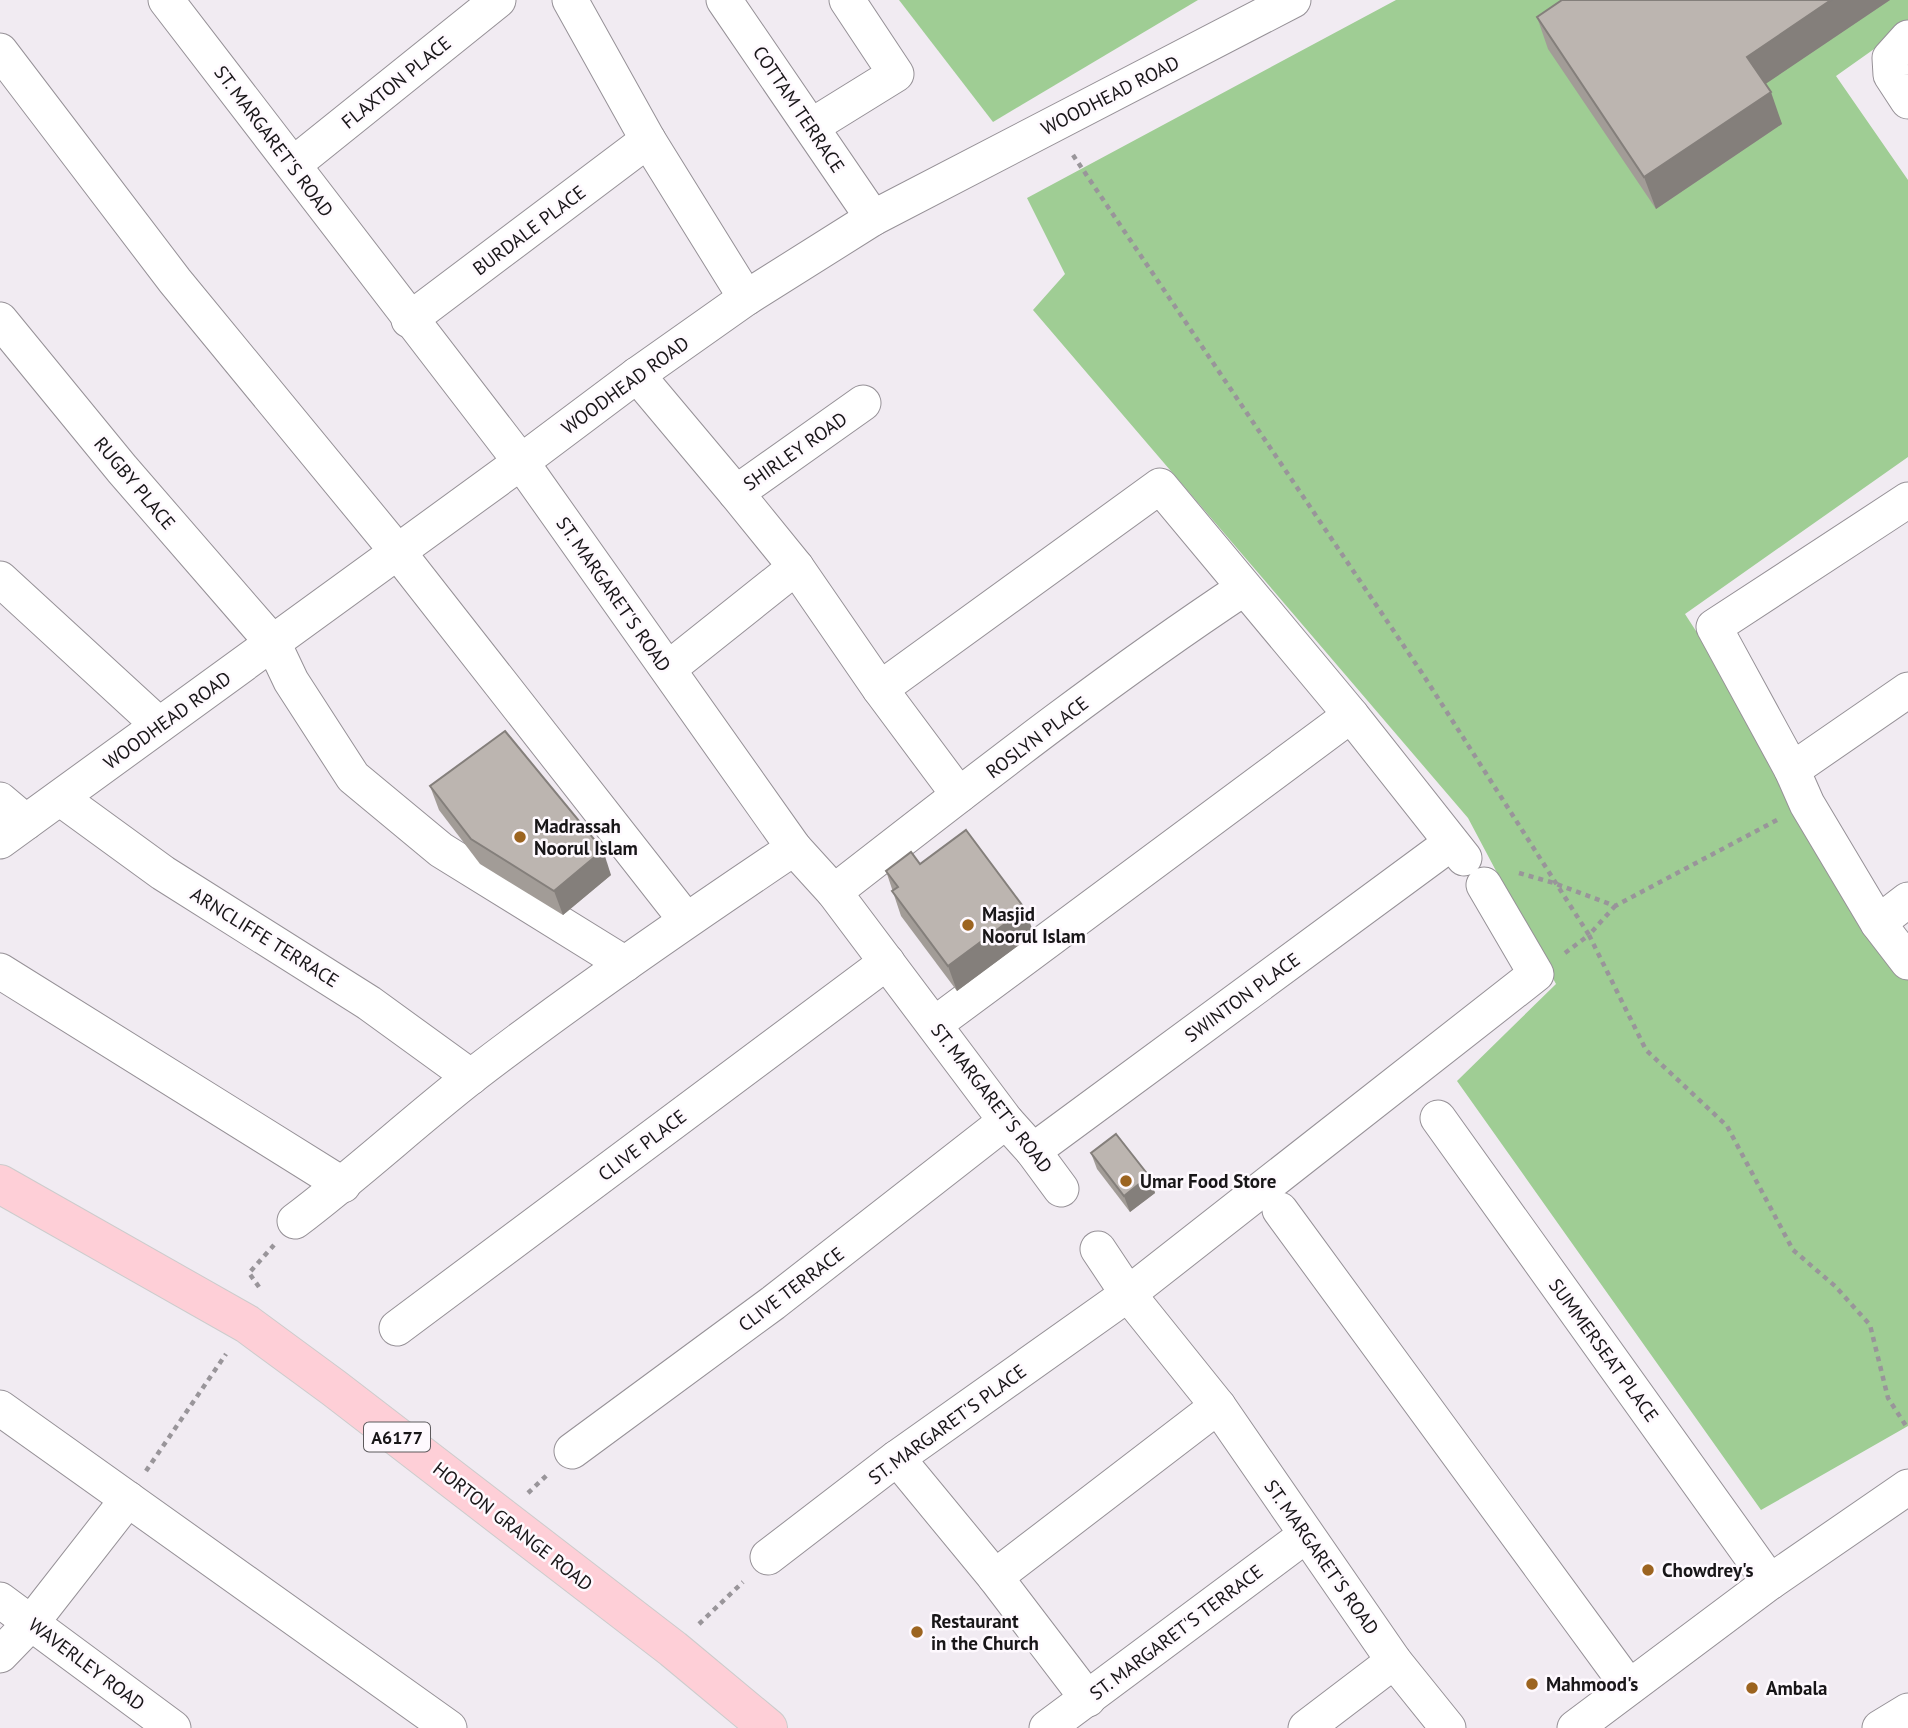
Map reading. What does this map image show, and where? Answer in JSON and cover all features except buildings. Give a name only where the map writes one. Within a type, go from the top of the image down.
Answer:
[{"type":"main road","name":"HORTON GRANGE ROAD","points":[[0,1184],[247,1324],[673,1649],[768,1728]]},
{"type":"street","name":"ST. MARGARET'S ROAD","points":[[166,0],[294,164],[409,320],[521,462],[794,848],[834,892],[1006,1121],[1033,1151],[1061,1189]]},
{"type":"street","name":"FLAXTON PLACE","points":[[294,164],[498,0]]},
{"type":"street","points":[[570,0],[648,140],[746,298]]},
{"type":"street","name":"COTTAM TERRACE","points":[[724,0],[873,218]]},
{"type":"street","points":[[812,127],[896,74],[847,0]]},
{"type":"street","name":"WOODHEAD ROAD","points":[[9,821],[60,798],[521,462],[637,374],[746,298],[873,218],[1053,125],[1234,14],[1293,0]]},
{"type":"street","points":[[1908,38],[1890,58],[1891,75],[1908,101]]},
{"type":"street","points":[[0,51],[175,281],[397,551],[686,920]]},
{"type":"street","name":"BURDALE PLACE","points":[[409,320],[648,140]]},
{"type":"street","name":"RUGBY PLACE","points":[[0,320],[122,469],[273,643],[291,681],[353,777],[441,850],[625,964]]},
{"type":"street","points":[[637,374],[736,493]]},
{"type":"street","name":"SHIRLEY ROAD","points":[[863,403],[736,493],[796,567],[880,689],[959,795]]},
{"type":"street","points":[[880,689],[1160,486],[1352,715],[1466,862],[1536,974]]},
{"type":"street","points":[[1908,500],[1714,627],[1792,770],[1807,804],[1878,923],[1908,962]]},
{"type":"street","points":[[668,670],[796,567]]},
{"type":"street","points":[[0,579],[159,725]]},
{"type":"street","name":"ROSLYN PLACE","points":[[834,892],[1176,633],[1244,588]]},
{"type":"street","points":[[1792,770],[1908,690]]},
{"type":"street","points":[[935,1024],[1352,715]]},
{"type":"street","name":"ARNCLIFFE TERRACE","points":[[60,798],[163,873],[369,1003],[471,1077]]},
{"type":"street","points":[[295,1221],[343,1185],[471,1077],[686,920],[794,848]]},
{"type":"street","name":"SWINTON PLACE","points":[[1033,1151],[1466,862]]},
{"type":"street","points":[[1878,923],[1908,901]]},
{"type":"street","name":"CLIVE PLACE","points":[[397,1328],[887,962]]},
{"type":"street","points":[[0,971],[343,1185]]},
{"type":"street","name":"ST. MARGARET'S PLACE","points":[[768,1557],[897,1458],[1128,1294],[1536,974]]},
{"type":"street","name":"SUMMERSEAT PLACE","points":[[1438,1118],[1770,1582]]},
{"type":"street","name":"CLIVE TERRACE","points":[[572,1451],[773,1303],[1006,1121]]},
{"type":"street","points":[[1280,1210],[1615,1707]]},
{"type":"street","name":"ST. MARGARET'S ROAD","points":[[1098,1249],[1128,1294],[1218,1406],[1394,1661],[1448,1728]]},
{"type":"street","points":[[995,1577],[1218,1406]]},
{"type":"street","points":[[0,1408],[449,1728]]},
{"type":"street","points":[[897,1458],[995,1577],[1088,1699]]},
{"type":"street","points":[[1575,1728],[1615,1707],[1770,1582],[1908,1487]]},
{"type":"street","points":[[0,1655],[32,1622],[128,1499]]},
{"type":"street","name":"ST. MARGARET'S TERRACE","points":[[1046,1728],[1306,1535]]},
{"type":"street","name":"WAVERLEY ROAD","points":[[0,1600],[173,1728]]},
{"type":"street","points":[[1306,1728],[1394,1661]]},
{"type":"street","points":[[1881,1728],[1908,1711]]},
{"type":"path","points":[[1053,125],[1414,662],[1589,935],[1646,1050],[1727,1126],[1793,1250],[1835,1286],[1870,1325],[1888,1398],[1908,1429]]},
{"type":"path","points":[[1536,974],[1589,935],[1615,906],[1807,804]]},
{"type":"path","points":[[1466,862],[1554,883],[1615,906]]},
{"type":"path","points":[[128,1499],[266,1296],[249,1273],[295,1221]]},
{"type":"path","points":[[502,1518],[572,1451]]},
{"type":"path","points":[[673,1649],[768,1557]]},
{"type":"green space","points":[[899,0],[1198,0],[993,122]]},
{"type":"green space","points":[[1396,0],[1908,0],[1908,25],[1836,76],[1908,180],[1908,457],[1685,614],[1908,959],[1908,1426],[1761,1510],[1457,1081],[1556,984],[1468,818],[1033,310],[1065,274],[1027,198]]},
{"type":"place","name":"Madrassah Noorul Islam","points":[[520,837]]},
{"type":"place","name":"Masjid Noorul Islam","points":[[968,925]]},
{"type":"place","name":"Umar Food Store","points":[[1126,1181]]},
{"type":"place","name":"Chowdrey's","points":[[1648,1570]]},
{"type":"place","name":"Restaurant in the Church","points":[[917,1632]]},
{"type":"place","name":"Mahmood's","points":[[1532,1684]]},
{"type":"place","name":"Ambala","points":[[1752,1688]]}]
